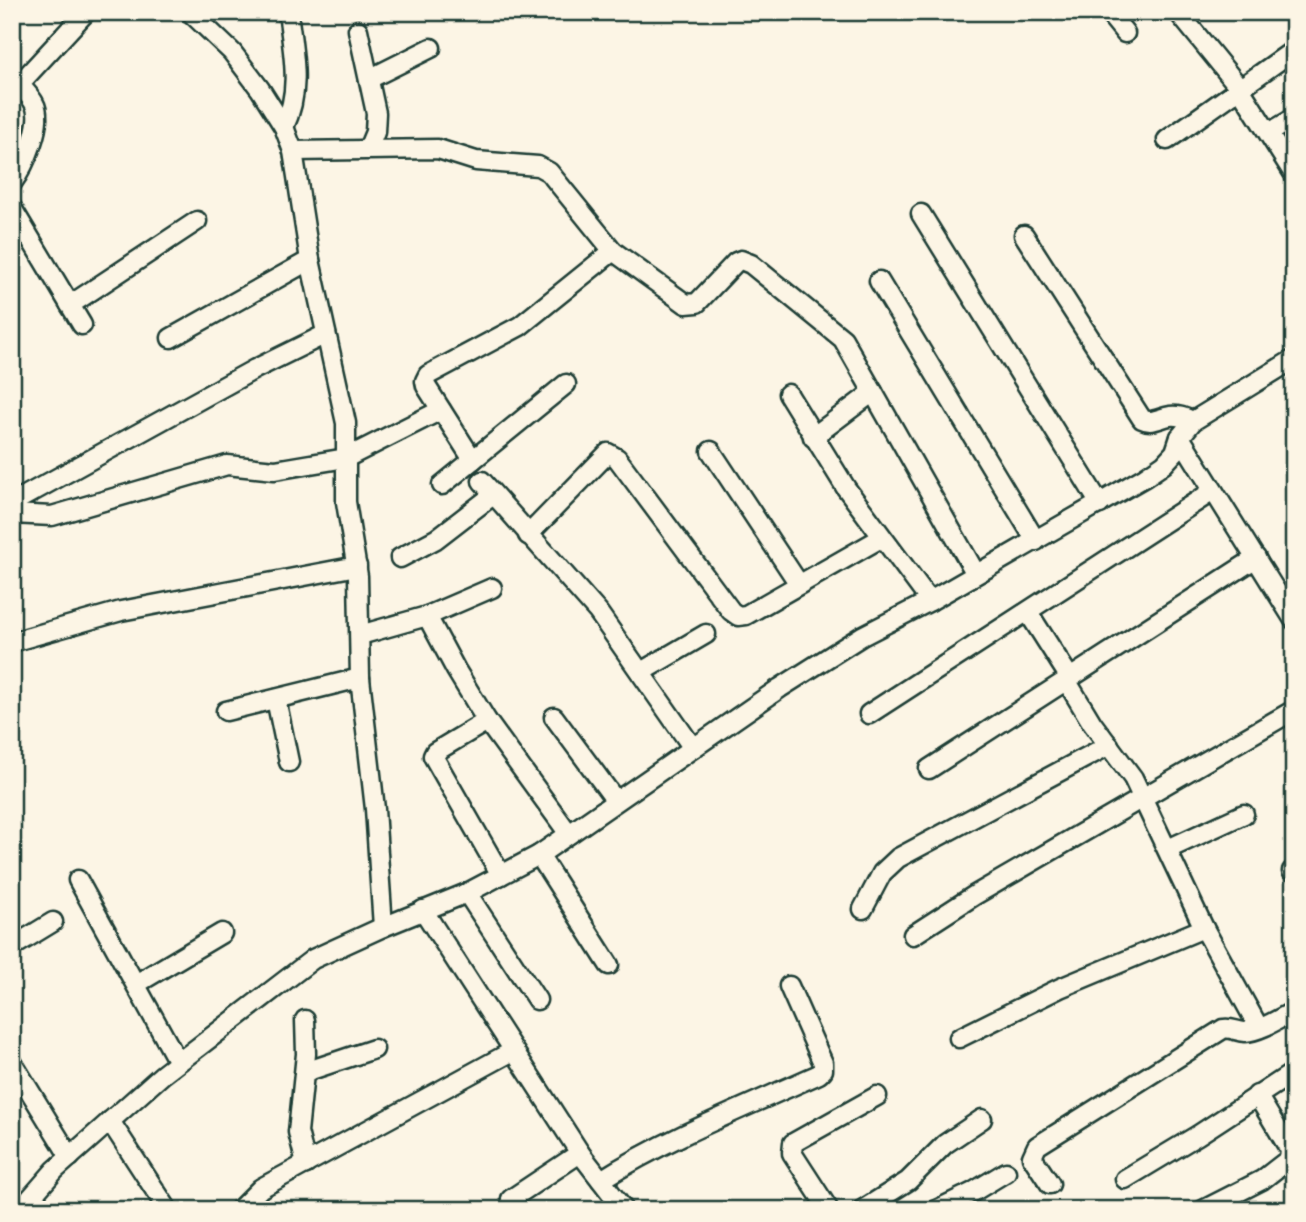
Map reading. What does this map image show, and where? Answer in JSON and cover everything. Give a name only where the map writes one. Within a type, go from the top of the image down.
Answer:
[{"type":"street","points":[[12,183],[22,170],[31,149],[37,111],[35,103],[16,91],[86,12]]},
{"type":"street","points":[[190,12],[232,52],[285,127],[293,151],[310,260],[346,423],[347,513],[357,566],[360,678],[375,809],[383,926]]},
{"type":"street","points":[[285,127],[293,106],[296,80],[288,12]]},
{"type":"street","points":[[1108,12],[1125,33]]},
{"type":"street","points":[[1178,12],[1239,87],[1294,174]]},
{"type":"street","points":[[358,30],[376,124],[368,149]]},
{"type":"street","points":[[369,79],[431,48]]},
{"type":"street","points":[[1167,140],[1294,50]]},
{"type":"street","points":[[1269,134],[1294,118]]},
{"type":"street","points":[[293,151],[438,149],[476,161],[538,166],[549,172],[613,251],[680,301],[692,305],[736,262],[746,261],[843,339],[976,574]]},
{"type":"street","points":[[12,208],[82,325]]},
{"type":"street","points":[[921,214],[1100,503]]},
{"type":"street","points":[[70,305],[197,221]]},
{"type":"street","points":[[1024,235],[1142,419],[1151,422],[1170,416],[1182,416],[1193,421]]},
{"type":"street","points":[[473,460],[426,386],[428,375],[520,326],[613,251]]},
{"type":"street","points":[[171,338],[310,260]]},
{"type":"street","points":[[879,281],[1035,541]]},
{"type":"street","points":[[12,503],[255,369],[326,334]]},
{"type":"street","points":[[20,1210],[55,1170],[178,1062],[313,960],[383,926],[467,893],[539,855],[780,688],[862,636],[930,601],[1164,464],[1175,452],[1180,438],[1193,421],[1294,359]]},
{"type":"street","points":[[442,485],[566,384]]},
{"type":"street","points":[[813,437],[873,392]]},
{"type":"street","points":[[788,394],[813,437],[881,538],[930,601]]},
{"type":"street","points":[[12,514],[52,516],[227,465],[275,470],[346,458],[442,411]]},
{"type":"street","points":[[1180,438],[1294,620]]},
{"type":"street","points":[[711,450],[799,584]]},
{"type":"street","points":[[528,535],[608,453],[617,458],[731,611],[738,616],[746,615],[881,538]]},
{"type":"street","points":[[400,558],[436,539],[487,488],[598,612],[693,748]]},
{"type":"street","points":[[869,713],[1213,491]]},
{"type":"street","points":[[929,769],[1256,558]]},
{"type":"street","points":[[12,642],[121,611],[357,566]]},
{"type":"street","points":[[360,635],[427,616],[492,588]]},
{"type":"street","points":[[1028,612],[1092,723],[1128,769],[1204,928],[1259,1028]]},
{"type":"street","points":[[427,616],[487,721],[569,834]]},
{"type":"street","points":[[641,672],[706,634]]},
{"type":"street","points":[[226,711],[360,678]]},
{"type":"street","points":[[276,699],[289,762]]},
{"type":"street","points":[[913,935],[975,895],[1294,710]]},
{"type":"street","points":[[554,718],[616,802]]},
{"type":"street","points":[[487,721],[435,752],[433,756],[501,875]]},
{"type":"street","points":[[863,909],[882,873],[898,858],[1109,745]]},
{"type":"street","points":[[1168,849],[1244,814]]},
{"type":"street","points":[[539,855],[609,965]]},
{"type":"street","points":[[78,880],[178,1062]]},
{"type":"street","points":[[467,893],[537,1000]]},
{"type":"street","points":[[423,910],[580,1153],[624,1210]]},
{"type":"street","points":[[12,947],[53,922]]},
{"type":"street","points":[[959,1038],[1060,988],[1204,928]]},
{"type":"street","points":[[136,984],[222,933]]},
{"type":"street","points":[[601,1180],[673,1140],[823,1070],[789,986]]},
{"type":"street","points":[[1050,1184],[1032,1157],[1037,1146],[1223,1029],[1227,1027],[1246,1032],[1294,1011]]},
{"type":"street","points":[[305,1020],[305,1072],[298,1132],[306,1164]]},
{"type":"street","points":[[305,1072],[374,1049]]},
{"type":"street","points":[[239,1210],[254,1193],[513,1051]]},
{"type":"street","points":[[12,1062],[70,1157]]},
{"type":"street","points":[[1125,1179],[1294,1072]]},
{"type":"street","points":[[1203,1210],[1262,1180],[1289,1158],[1290,1150],[1257,1095]]},
{"type":"street","points":[[829,1210],[792,1153],[793,1143],[877,1096]]},
{"type":"street","points":[[862,1210],[908,1181],[945,1144],[982,1119]]},
{"type":"street","points":[[110,1121],[168,1210]]},
{"type":"street","points":[[511,1199],[580,1153]]},
{"type":"street","points":[[936,1210],[1006,1172]]}]
